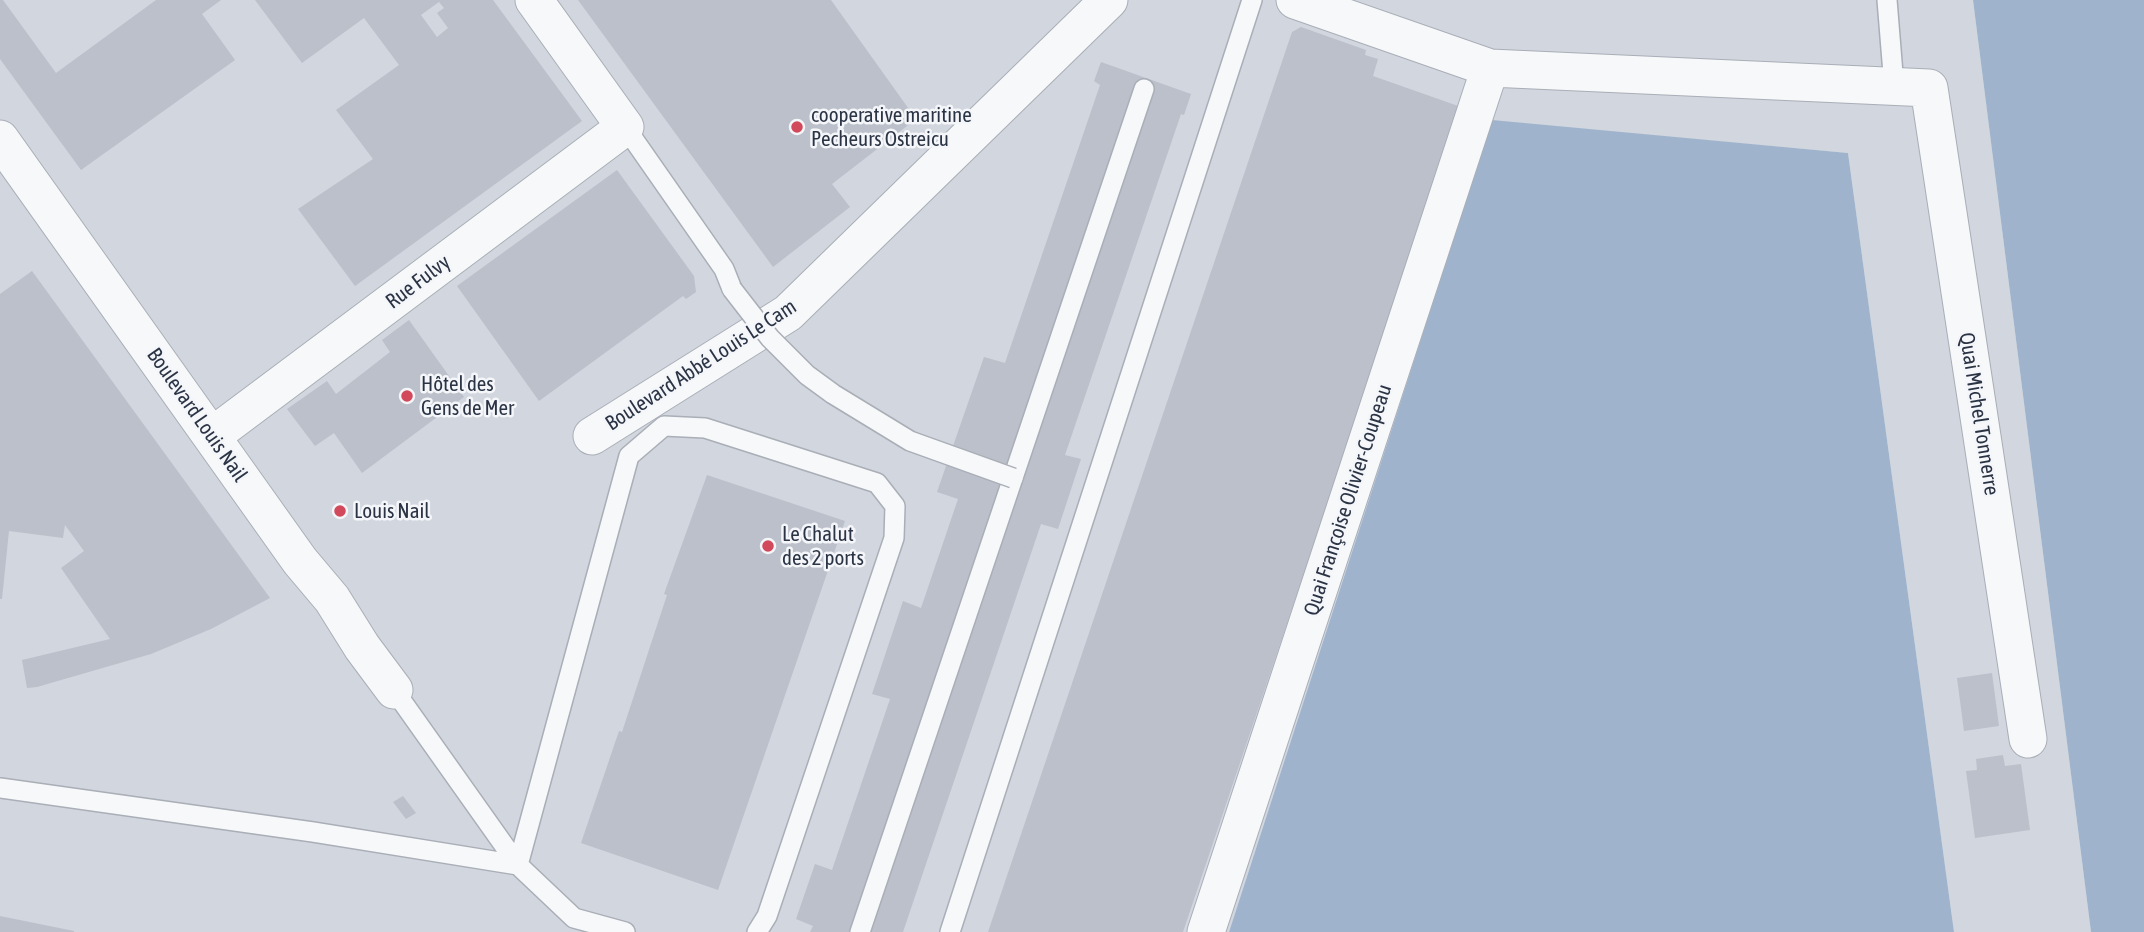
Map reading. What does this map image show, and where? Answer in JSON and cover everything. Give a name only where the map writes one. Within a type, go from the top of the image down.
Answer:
[{"type":"street","points":[[534,0],[625,127]]},
{"type":"street","name":"Boulevard Abbé Louis Le Cam","points":[[592,436],[788,313],[1109,0]]},
{"type":"street","points":[[1295,0],[1490,68],[1912,87]]},
{"type":"street","name":"Quai Françoise Olivier-Coupeau","points":[[1206,932],[1490,68]]},
{"type":"street","name":"Quai Michel Tonnerre","points":[[1912,87],[2028,739]]},
{"type":"street","name":"Rue Fulvy","points":[[212,436],[625,127]]},
{"type":"street","name":"Boulevard Louis Nail","points":[[0,139],[300,561],[332,599],[362,647],[394,690]]},
{"type":"lane","points":[[950,932],[1252,0]]},
{"type":"lane","points":[[1887,0],[1912,87]]},
{"type":"lane","points":[[860,932],[1144,89]]},
{"type":"lane","points":[[625,127],[724,269],[732,289],[754,319],[807,375],[910,441],[1013,478]]},
{"type":"lane","points":[[518,865],[629,456],[664,426],[705,428],[877,483],[895,506],[894,538],[767,916],[757,932]]},
{"type":"lane","points":[[394,690],[518,865],[574,918],[625,932]]},
{"type":"lane","points":[[0,788],[313,832],[518,865]]},
{"type":"shaded area","points":[[0,0],[1973,0],[2091,932],[1954,932],[1848,153],[1492,121],[1229,932],[0,932]]},
{"type":"water","points":[[1973,0],[2144,0],[2144,932],[2091,932]]},
{"type":"water","points":[[1492,120],[1848,153],[1954,932],[1229,932]]},
{"type":"building","points":[[0,0],[3,0],[56,73],[156,0],[221,0],[202,14],[235,60],[81,170],[0,59]]},
{"type":"building","points":[[255,0],[493,0],[582,121],[355,286],[298,209],[373,159],[336,110],[399,65],[364,18],[302,63]],"holes":[[[439,2],[444,8],[437,13],[448,28],[437,37],[421,15]]]},
{"type":"building","points":[[578,0],[831,0],[916,119],[832,184],[850,207],[773,267]]},
{"type":"building","points":[[1301,27],[1366,50],[1365,55],[1378,59],[1373,76],[1461,107],[1183,932],[988,932],[1292,32]]},
{"type":"building","points":[[1101,62],[1191,94],[1184,115],[1181,114],[1065,455],[1081,459],[1058,529],[1041,524],[903,932],[810,932],[813,926],[796,919],[815,864],[832,870],[890,699],[872,694],[903,601],[921,608],[958,499],[937,492],[984,357],[1005,363],[1100,85],[1094,81]]},
{"type":"building","points":[[617,170],[694,276],[696,292],[686,299],[683,296],[539,401],[457,286]]},
{"type":"building","points":[[32,271],[270,598],[211,629],[151,654],[27,688],[22,660],[110,639],[61,568],[84,551],[65,525],[63,538],[9,531],[0,599],[0,294]]},
{"type":"building","name":"Hôtel des Gens de Mer","points":[[409,320],[464,397],[362,473],[334,433],[315,446],[287,409],[327,381],[336,394],[390,352],[382,340]]},
{"type":"building","points":[[707,475],[845,521],[718,890],[581,843],[619,731],[622,732],[667,595],[664,594]]},
{"type":"building","points":[[1992,673],[1999,726],[1964,731],[1957,678]]},
{"type":"building","points":[[2003,755],[2005,766],[2021,764],[2030,830],[1975,838],[1966,771],[1977,770],[1976,759]]},
{"type":"building","points":[[403,796],[416,813],[406,819],[393,802]]},
{"type":"building","points":[[0,916],[74,931],[74,932],[0,932]]},
{"type":"place","name":"cooperative maritine Pecheurs Ostreicu","points":[[797,127]]},
{"type":"place","name":"Hôtel des Gens de Mer","points":[[407,396]]},
{"type":"place","name":"Louis Nail","points":[[340,511]]},
{"type":"place","name":"Le Chalut des 2 ports","points":[[768,546]]}]
